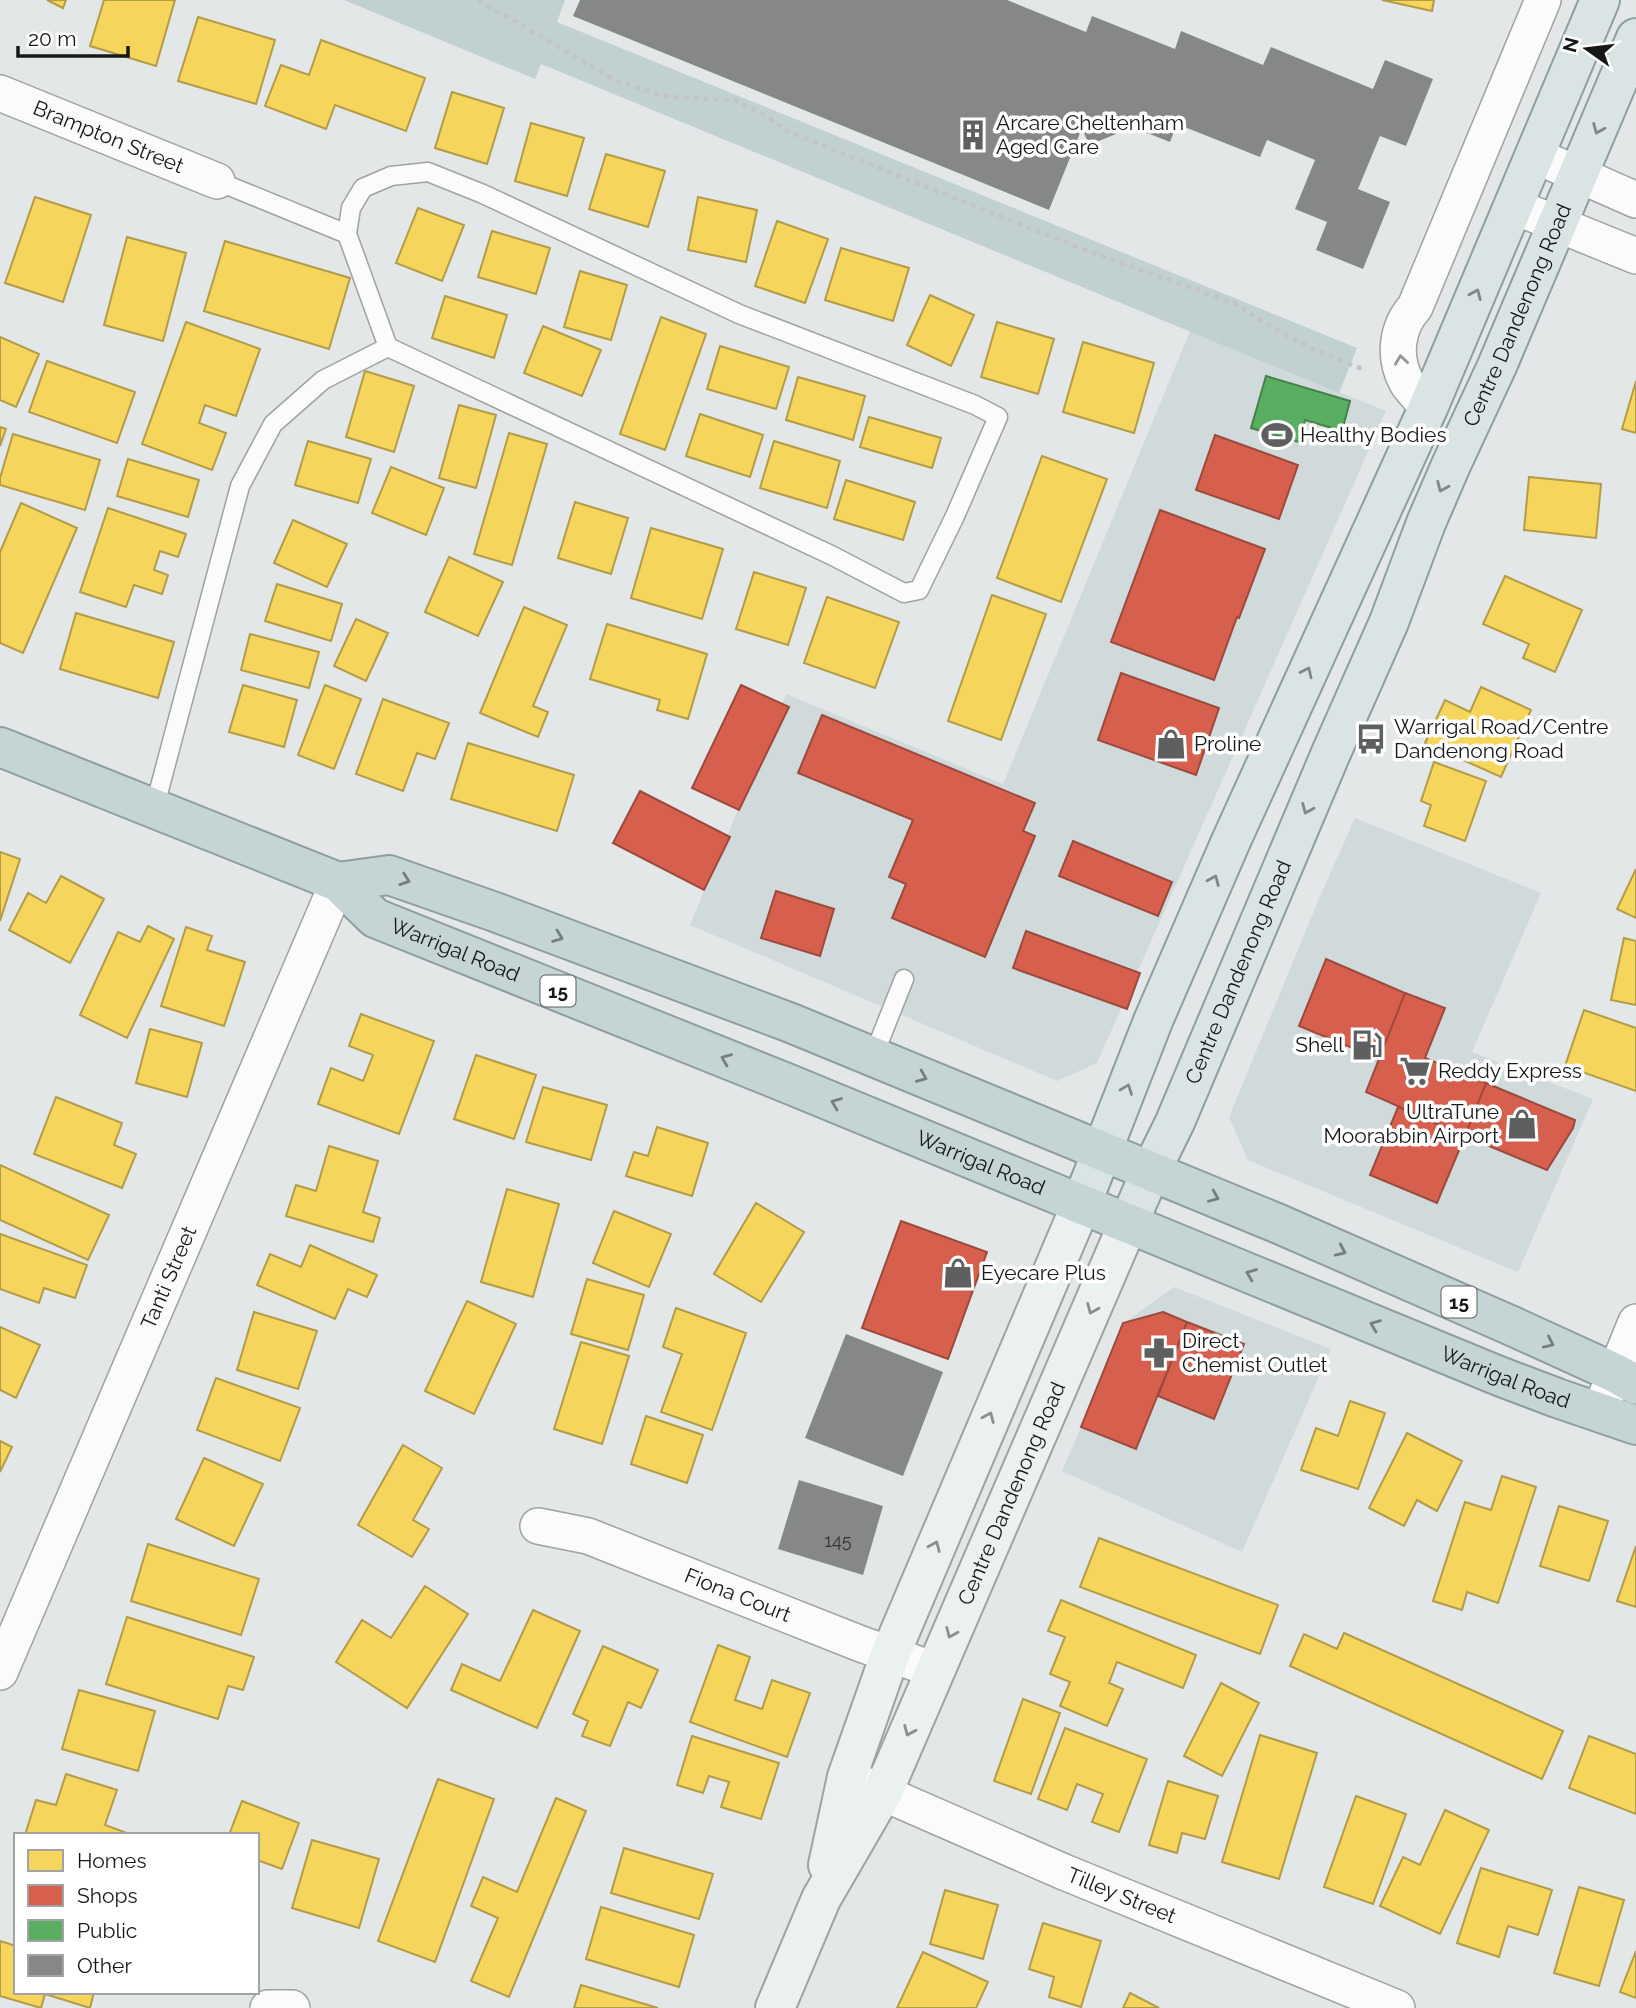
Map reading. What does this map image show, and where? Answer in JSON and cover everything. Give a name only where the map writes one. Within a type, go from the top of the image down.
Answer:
[{"type":"highway","name":"Warrigal Road","points":[[0,747],[338,882],[375,918],[789,1084],[1499,1376],[1636,1425]]},
{"type":"highway","name":"15","points":[[338,882],[389,874],[754,1009],[1328,1245],[1625,1379]]},
{"type":"main road","name":"Centre Dandenong Road","points":[[821,1899],[847,1777],[890,1655],[1081,1205],[1153,1021],[1231,841],[1429,408],[1600,0]]},
{"type":"main road","name":"Centre Dandenong Road","points":[[775,2008],[821,1899],[883,1792],[1151,1171],[1175,1122],[1389,622],[1426,523],[1497,366],[1636,38]]},
{"type":"street","name":"Centre Dandenong Road","points":[[1429,408],[1408,384],[1398,361],[1401,327],[1415,307],[1543,0]]},
{"type":"street","name":"Brampton Street","points":[[0,93],[217,181]]},
{"type":"street","points":[[1534,155],[1636,200]]},
{"type":"street","points":[[1513,206],[1636,256]]},
{"type":"street","name":"Tanti Street","points":[[0,1672],[338,882]]},
{"type":"street","points":[[1599,1413],[1625,1379],[1636,1322]]},
{"type":"street","name":"Fiona Court","points":[[538,1526],[588,1536],[890,1655],[935,1670]]},
{"type":"street","name":"Tilley Street","points":[[847,1777],[1064,1872],[1397,2008]]},
{"type":"street","points":[[268,2008],[292,2008]]},
{"type":"lane","points":[[428,172],[483,194],[738,314],[975,405],[998,417],[919,590],[904,593],[833,556],[388,347],[347,234],[351,208],[363,188],[391,176],[428,172]]},
{"type":"lane","points":[[217,181],[347,234]]},
{"type":"lane","points":[[154,809],[240,486],[273,424],[323,380],[388,347]]},
{"type":"lane","points":[[873,1057],[904,979]]},
{"type":"path","points":[[478,0],[617,81],[663,96],[735,100],[766,116],[787,131],[1082,249],[1234,303],[1273,328],[1340,361],[1359,368],[1376,366]]},
{"type":"shaded area","points":[[344,0],[565,0],[557,22],[1357,348],[1339,393],[541,64],[535,79]]},
{"type":"shaded area","points":[[1190,331],[1386,411],[1097,1063],[1057,1081],[690,925],[786,694],[1003,784]]},
{"type":"shaded area","name":"Shell","points":[[1355,818],[1541,893],[1472,1052],[1593,1099],[1518,1272],[1248,1160],[1229,1117]]},
{"type":"shaded area","points":[[1174,1287],[1331,1349],[1242,1552],[1062,1471],[1128,1320]]},
{"type":"building: Homes","points":[[47,0],[66,0],[63,8]]},
{"type":"building: Homes","points":[[104,0],[175,0],[156,66],[90,46]]},
{"type":"building: Homes","points":[[1382,0],[1434,0],[1432,11]]},
{"type":"building: Homes","points":[[198,17],[275,40],[256,104],[178,81]]},
{"type":"building: Homes","points":[[321,40],[425,78],[406,131],[335,105],[326,129],[265,106],[281,65],[309,75]]},
{"type":"building: Homes","points":[[452,92],[504,108],[487,164],[435,148]]},
{"type":"building: Homes","points":[[531,123],[584,138],[567,196],[515,181]]},
{"type":"building: Homes","points":[[606,154],[665,171],[648,227],[589,209]]},
{"type":"building: Homes","points":[[35,197],[91,215],[63,302],[5,283]]},
{"type":"building: Homes","points":[[698,197],[757,210],[746,262],[688,250]]},
{"type":"building: Homes","points":[[418,208],[464,225],[442,281],[396,263]]},
{"type":"building: Homes","points":[[777,221],[828,239],[805,303],[755,286]]},
{"type":"building: Homes","points":[[492,231],[550,248],[536,294],[478,277]]},
{"type":"building: Homes","points":[[127,237],[186,253],[163,341],[104,325]]},
{"type":"building: Homes","points":[[225,241],[350,278],[329,349],[204,311]]},
{"type":"building: Homes","points":[[841,248],[909,268],[893,321],[825,300]]},
{"type":"building: Homes","points":[[580,271],[627,285],[611,340],[564,327]]},
{"type":"building: Homes","points":[[930,295],[974,315],[951,366],[907,345]]},
{"type":"building: Homes","points":[[445,296],[507,315],[494,358],[432,338]]},
{"type":"building: Homes","points":[[661,317],[706,334],[665,450],[620,434]]},
{"type":"building: Homes","points":[[186,322],[260,349],[236,416],[205,405],[199,423],[226,433],[212,470],[142,444]]},
{"type":"building: Homes","points":[[997,322],[1054,339],[1038,394],[981,377]]},
{"type":"building: Homes","points":[[543,326],[601,350],[582,396],[524,373]]},
{"type":"building: Homes","points":[[0,337],[39,354],[16,407],[0,400]]},
{"type":"building: Homes","points":[[1083,342],[1154,363],[1134,433],[1063,412]]},
{"type":"building: Homes","points":[[720,346],[789,367],[776,409],[707,389]]},
{"type":"building: Homes","points":[[47,361],[135,392],[117,443],[29,412]]},
{"type":"building: Homes","points":[[365,371],[414,386],[394,452],[346,437]]},
{"type":"building: Homes","points":[[798,377],[865,396],[853,440],[786,420]]},
{"type":"building: Homes","points":[[1636,381],[1636,433],[1622,429]]},
{"type":"building: Homes","points":[[459,405],[496,415],[476,488],[439,478]]},
{"type":"building: Homes","points":[[700,414],[763,435],[750,477],[686,456]]},
{"type":"building: Homes","points":[[869,417],[941,438],[932,468],[860,447]]},
{"type":"building: Homes","points":[[0,427],[6,429],[0,446]]},
{"type":"building: Homes","points":[[509,433],[547,444],[512,565],[474,554]]},
{"type":"building: Homes","points":[[13,434],[100,460],[85,510],[0,485]]},
{"type":"building: Homes","points":[[308,441],[371,459],[358,503],[295,485]]},
{"type":"building: Homes","points":[[774,441],[840,461],[827,508],[760,488]]},
{"type":"building: Homes","points":[[1042,456],[1107,479],[1061,602],[997,578]]},
{"type":"building: Homes","points":[[128,459],[199,480],[188,517],[117,496]]},
{"type":"building: Homes","points":[[391,467],[444,488],[426,535],[372,513]]},
{"type":"building: Homes","points":[[1529,477],[1601,484],[1596,538],[1524,530]]},
{"type":"building: Homes","points":[[846,480],[915,502],[903,540],[834,519]]},
{"type":"building: Homes","points":[[575,502],[628,518],[611,574],[558,558]]},
{"type":"building: Homes","points":[[21,503],[77,528],[23,653],[0,643],[0,552]]},
{"type":"building: Homes","points":[[108,508],[186,534],[178,557],[160,551],[154,570],[168,575],[162,594],[134,585],[126,607],[80,592]]},
{"type":"building: Homes","points":[[293,520],[347,544],[327,587],[274,563]]},
{"type":"building: Homes","points":[[651,528],[723,549],[702,619],[631,598]]},
{"type":"building: Homes","points":[[449,557],[503,582],[478,636],[425,612]]},
{"type":"building: Homes","points":[[754,572],[806,588],[788,645],[736,629]]},
{"type":"building: Homes","points":[[1505,576],[1582,610],[1555,672],[1523,658],[1529,644],[1483,624]]},
{"type":"building: Homes","points":[[277,584],[342,604],[331,641],[265,621]]},
{"type":"building: Homes","points":[[992,595],[1046,614],[1001,740],[948,721]]},
{"type":"building: Homes","points":[[827,597],[899,622],[875,688],[804,663]]},
{"type":"building: Homes","points":[[524,607],[567,625],[533,706],[548,712],[538,737],[480,713]]},
{"type":"building: Homes","points":[[76,613],[174,642],[158,698],[60,669]]},
{"type":"building: Homes","points":[[356,619],[388,633],[366,681],[334,666]]},
{"type":"building: Homes","points":[[607,624],[707,654],[688,719],[657,710],[660,700],[590,679]]},
{"type":"building: Homes","points":[[250,634],[319,652],[309,688],[241,670]]},
{"type":"building: Homes","points":[[243,685],[297,700],[284,747],[229,732]]},
{"type":"building: Homes","points":[[325,685],[361,699],[334,769],[298,755]]},
{"type":"building: Homes","points":[[1481,687],[1531,710],[1501,777],[1425,743],[1445,700],[1470,712]]},
{"type":"building: Homes","points":[[383,699],[449,723],[435,759],[417,753],[403,791],[356,774]]},
{"type":"building: Homes","points":[[468,743],[574,775],[557,831],[451,799]]},
{"type":"building: Homes","points":[[1434,762],[1486,781],[1465,841],[1424,826],[1431,805],[1421,801]]},
{"type":"building: Homes","points":[[0,852],[20,859],[0,921]]},
{"type":"building: Homes","points":[[1636,869],[1636,918],[1617,909]]},
{"type":"building: Homes","points":[[61,876],[104,899],[70,963],[9,930],[28,893],[46,903]]},
{"type":"building: Homes","points":[[148,926],[174,939],[127,1038],[80,1015],[118,932],[140,942]]},
{"type":"building: Homes","points":[[186,927],[212,936],[207,950],[245,962],[224,1026],[161,1006]]},
{"type":"building: Homes","points":[[1624,938],[1636,941],[1636,1005],[1611,1000]]},
{"type":"building: Homes","points":[[1584,1010],[1636,1028],[1636,1091],[1565,1066]]},
{"type":"building: Homes","points":[[361,1014],[434,1041],[399,1134],[318,1104],[331,1068],[363,1081],[373,1055],[349,1046]]},
{"type":"building: Homes","points":[[150,1029],[202,1043],[187,1097],[136,1083]]},
{"type":"building: Homes","points":[[476,1055],[536,1075],[514,1139],[454,1119]]},
{"type":"building: Homes","points":[[543,1087],[607,1105],[591,1160],[526,1142]]},
{"type":"building: Homes","points":[[56,1097],[122,1123],[114,1145],[136,1154],[122,1188],[34,1154]]},
{"type":"building: Homes","points":[[657,1127],[708,1143],[692,1196],[626,1176],[634,1152],[648,1156]]},
{"type":"building: Homes","points":[[329,1146],[378,1161],[363,1212],[380,1218],[373,1242],[286,1216],[296,1185],[316,1191]]},
{"type":"building: Homes","points":[[0,1165],[109,1215],[88,1260],[0,1220]]},
{"type":"building: Homes","points":[[507,1189],[559,1204],[533,1297],[481,1282]]},
{"type":"building: Homes","points":[[756,1203],[804,1232],[761,1302],[714,1274]]},
{"type":"building: Homes","points":[[614,1211],[671,1234],[649,1287],[593,1263]]},
{"type":"building: Homes","points":[[0,1234],[87,1265],[75,1298],[44,1288],[39,1303],[0,1289]]},
{"type":"building: Homes","points":[[310,1245],[377,1275],[367,1297],[348,1289],[335,1319],[257,1285],[270,1254],[301,1267]]},
{"type":"building: Homes","points":[[587,1279],[644,1295],[628,1350],[571,1334]]},
{"type":"building: Homes","points":[[467,1301],[516,1324],[474,1414],[425,1391]]},
{"type":"building: Homes","points":[[676,1308],[746,1333],[712,1430],[661,1412],[682,1354],[663,1347]]},
{"type":"building: Homes","points":[[254,1312],[317,1331],[298,1389],[237,1370]]},
{"type":"building: Homes","points":[[0,1327],[40,1345],[16,1398],[0,1390]]},
{"type":"building: Homes","points":[[581,1342],[629,1356],[602,1444],[554,1429]]},
{"type":"building: Homes","points":[[216,1378],[300,1408],[280,1461],[197,1430]]},
{"type":"building: Homes","points":[[1350,1401],[1385,1413],[1358,1489],[1301,1470],[1316,1428],[1338,1436]]},
{"type":"building: Homes","points":[[646,1416],[703,1435],[687,1483],[631,1464]]},
{"type":"building: Homes","points":[[1407,1433],[1462,1461],[1437,1511],[1417,1500],[1404,1526],[1369,1508]]},
{"type":"building: Homes","points":[[0,1441],[12,1447],[0,1472]]},
{"type":"building: Homes","points":[[403,1445],[442,1468],[413,1520],[429,1529],[412,1557],[358,1525]]},
{"type":"building: Homes","points":[[204,1458],[263,1484],[234,1546],[176,1519]]},
{"type":"building: Homes","points":[[1502,1476],[1536,1487],[1498,1603],[1467,1592],[1462,1610],[1433,1601],[1465,1502],[1491,1510]]},
{"type":"building: Homes","points":[[1559,1506],[1608,1521],[1589,1581],[1540,1566]]},
{"type":"building: Homes","points":[[1099,1538],[1278,1605],[1260,1654],[1080,1587]]},
{"type":"building: Homes","points":[[148,1544],[259,1579],[241,1635],[131,1601]]},
{"type":"building: Homes","points":[[1636,1546],[1636,1607],[1617,1601]]},
{"type":"building: Homes","points":[[425,1586],[468,1614],[407,1708],[336,1662],[362,1620],[391,1638]]},
{"type":"building: Homes","points":[[1061,1600],[1196,1655],[1183,1688],[1117,1662],[1109,1683],[1123,1689],[1107,1726],[1060,1706],[1070,1682],[1050,1674],[1065,1637],[1048,1631]]},
{"type":"building: Homes","points":[[533,1610],[580,1631],[537,1728],[451,1690],[462,1664],[500,1681]]},
{"type":"building: Homes","points":[[127,1617],[254,1657],[243,1690],[228,1686],[218,1719],[106,1684]]},
{"type":"building: Homes","points":[[1344,1633],[1563,1731],[1542,1779],[1290,1666],[1304,1634],[1337,1649]]},
{"type":"building: Homes","points":[[718,1645],[750,1657],[735,1700],[762,1709],[772,1680],[810,1693],[787,1757],[690,1722]]},
{"type":"building: Homes","points":[[603,1646],[658,1670],[641,1708],[628,1702],[610,1746],[582,1736],[588,1721],[573,1714]]},
{"type":"building: Homes","points":[[1221,1683],[1259,1703],[1222,1776],[1184,1756]]},
{"type":"building: Homes","points":[[79,1690],[155,1711],[138,1771],[62,1749]]},
{"type":"building: Homes","points":[[1023,1699],[1060,1713],[1031,1794],[994,1781]]},
{"type":"building: Homes","points":[[1065,1728],[1147,1759],[1119,1832],[1092,1822],[1103,1794],[1077,1784],[1067,1810],[1038,1799]]},
{"type":"building: Homes","points":[[1260,1735],[1317,1753],[1279,1879],[1222,1862]]},
{"type":"building: Homes","points":[[692,1736],[779,1763],[761,1819],[721,1807],[729,1782],[709,1776],[703,1793],[677,1785]]},
{"type":"building: Homes","points":[[1589,1736],[1636,1754],[1636,1814],[1569,1788]]},
{"type":"building: Homes","points":[[66,1774],[117,1790],[105,1825],[127,1833],[26,1833],[36,1800],[56,1805]]},
{"type":"building: Homes","points":[[438,1779],[494,1799],[435,1962],[378,1941]]},
{"type":"building: Homes","points":[[1168,1781],[1218,1796],[1205,1839],[1182,1833],[1177,1853],[1149,1845]]},
{"type":"building: Homes","points":[[1356,1796],[1406,1814],[1373,1904],[1324,1887]]},
{"type":"building: Homes","points":[[556,1798],[586,1811],[509,1997],[471,1981],[498,1918],[471,1906],[483,1877],[517,1892]]},
{"type":"building: Homes","points":[[242,1801],[299,1823],[282,1869],[259,1861],[259,1833],[230,1833]]},
{"type":"building: Homes","points":[[1445,1810],[1489,1830],[1440,1934],[1380,1906],[1403,1857],[1420,1865]]},
{"type":"building: Homes","points":[[312,1840],[379,1859],[359,1928],[292,1908]]},
{"type":"building: Homes","points":[[624,1848],[713,1874],[699,1919],[611,1893]]},
{"type":"building: Homes","points":[[1481,1868],[1552,1890],[1538,1935],[1508,1926],[1499,1957],[1457,1943]]},
{"type":"building: Homes","points":[[1579,1887],[1624,1900],[1599,1986],[1554,1973]]},
{"type":"building: Homes","points":[[945,1890],[998,1905],[983,1959],[930,1944]]},
{"type":"building: Homes","points":[[601,1907],[694,1935],[679,1987],[586,1959]]},
{"type":"building: Homes","points":[[1043,1923],[1101,1941],[1081,2007],[1049,1997],[1054,1977],[1029,1969]]},
{"type":"building: Homes","points":[[0,1941],[14,1945],[14,1994],[45,1994],[41,2008],[0,1996]]},
{"type":"building: Homes","points":[[1636,1951],[1636,1998],[1620,1992]]},
{"type":"building: Homes","points":[[923,1952],[988,1982],[976,2008],[897,2008]]},
{"type":"building: Homes","points":[[581,1985],[658,2008],[574,2008]]},
{"type":"building: Homes","points":[[1130,1993],[1159,2008],[1123,2008]]},
{"type":"building: Homes","points":[[45,1994],[94,1994],[90,2008]]},
{"type":"building: Shops","points":[[1215,435],[1298,465],[1279,519],[1196,490]]},
{"type":"building: Shops","points":[[1160,510],[1265,549],[1214,680],[1111,642]]},
{"type":"building: Shops","points":[[1121,673],[1219,708],[1196,775],[1098,740]]},
{"type":"building: Shops","points":[[741,685],[789,707],[739,810],[692,788]]},
{"type":"building: Shops","points":[[822,715],[1035,803],[1023,831],[1035,836],[985,957],[892,918],[906,884],[889,877],[913,820],[798,773]]},
{"type":"building: Shops","points":[[640,791],[730,837],[704,890],[613,843]]},
{"type":"building: Shops","points":[[1073,841],[1172,882],[1158,916],[1059,876]]},
{"type":"building: Shops","points":[[776,891],[834,909],[820,956],[761,938]]},
{"type":"building: Shops","points":[[1026,931],[1140,973],[1127,1009],[1013,968]]},
{"type":"building: Shops","points":[[1326,959],[1405,993],[1379,1059],[1299,1026]]},
{"type":"building: Shops","name":"Reddy Express","points":[[1405,993],[1445,1008],[1425,1058],[1486,1083],[1465,1136],[1366,1092]]},
{"type":"building: Shops","name":"UltraTune Moorabbin Airport","points":[[1486,1083],[1575,1120],[1573,1128],[1547,1170],[1465,1136]]},
{"type":"building: Shops","points":[[1398,1107],[1465,1136],[1437,1203],[1370,1175]]},
{"type":"building: Shops","points":[[901,1221],[987,1252],[948,1359],[862,1328]]},
{"type":"building: Shops","name":"Direct Chemist Outlet","points":[[1163,1312],[1187,1322],[1136,1449],[1081,1427],[1123,1323]]},
{"type":"building: Shops","name":"Direct Chemist Outlet","points":[[1187,1322],[1244,1344],[1214,1419],[1158,1396]]},
{"type":"building: Public","points":[[1266,376],[1350,401],[1342,431],[1305,420],[1299,442],[1251,428]]},
{"type":"building: Other","name":"Arcare Cheltenham Aged Care","points":[[580,0],[1007,0],[1086,32],[1092,16],[1175,49],[1181,31],[1263,65],[1271,47],[1373,89],[1385,60],[1433,79],[1406,146],[1380,136],[1358,189],[1390,202],[1363,269],[1316,250],[1327,222],[1295,209],[1315,160],[1267,140],[1260,157],[1177,124],[1170,142],[1109,118],[1116,134],[1089,145],[1082,128],[1049,210],[573,16]]},
{"type":"building: Other","points":[[846,1334],[943,1372],[903,1476],[805,1438]]},
{"type":"building: Other","points":[[799,1480],[883,1506],[863,1575],[778,1549]]},
{"type":"place","name":"Arcare Cheltenham Aged Care","points":[[973,135]]},
{"type":"place","name":"Healthy Bodies","points":[[1277,435]]},
{"type":"place","name":"Warrigal Road/Centre Dandenong Road","points":[[1371,739]]},
{"type":"place","name":"Proline","points":[[1171,744]]},
{"type":"place","name":"Shell","points":[[1367,1045]]},
{"type":"place","name":"Reddy Express","points":[[1415,1071]]},
{"type":"place","name":"UltraTune Moorabbin Airport","points":[[1522,1124]]},
{"type":"place","name":"Eyecare Plus","points":[[958,1273]]},
{"type":"place","name":"Direct Chemist Outlet","points":[[1159,1353]]}]
